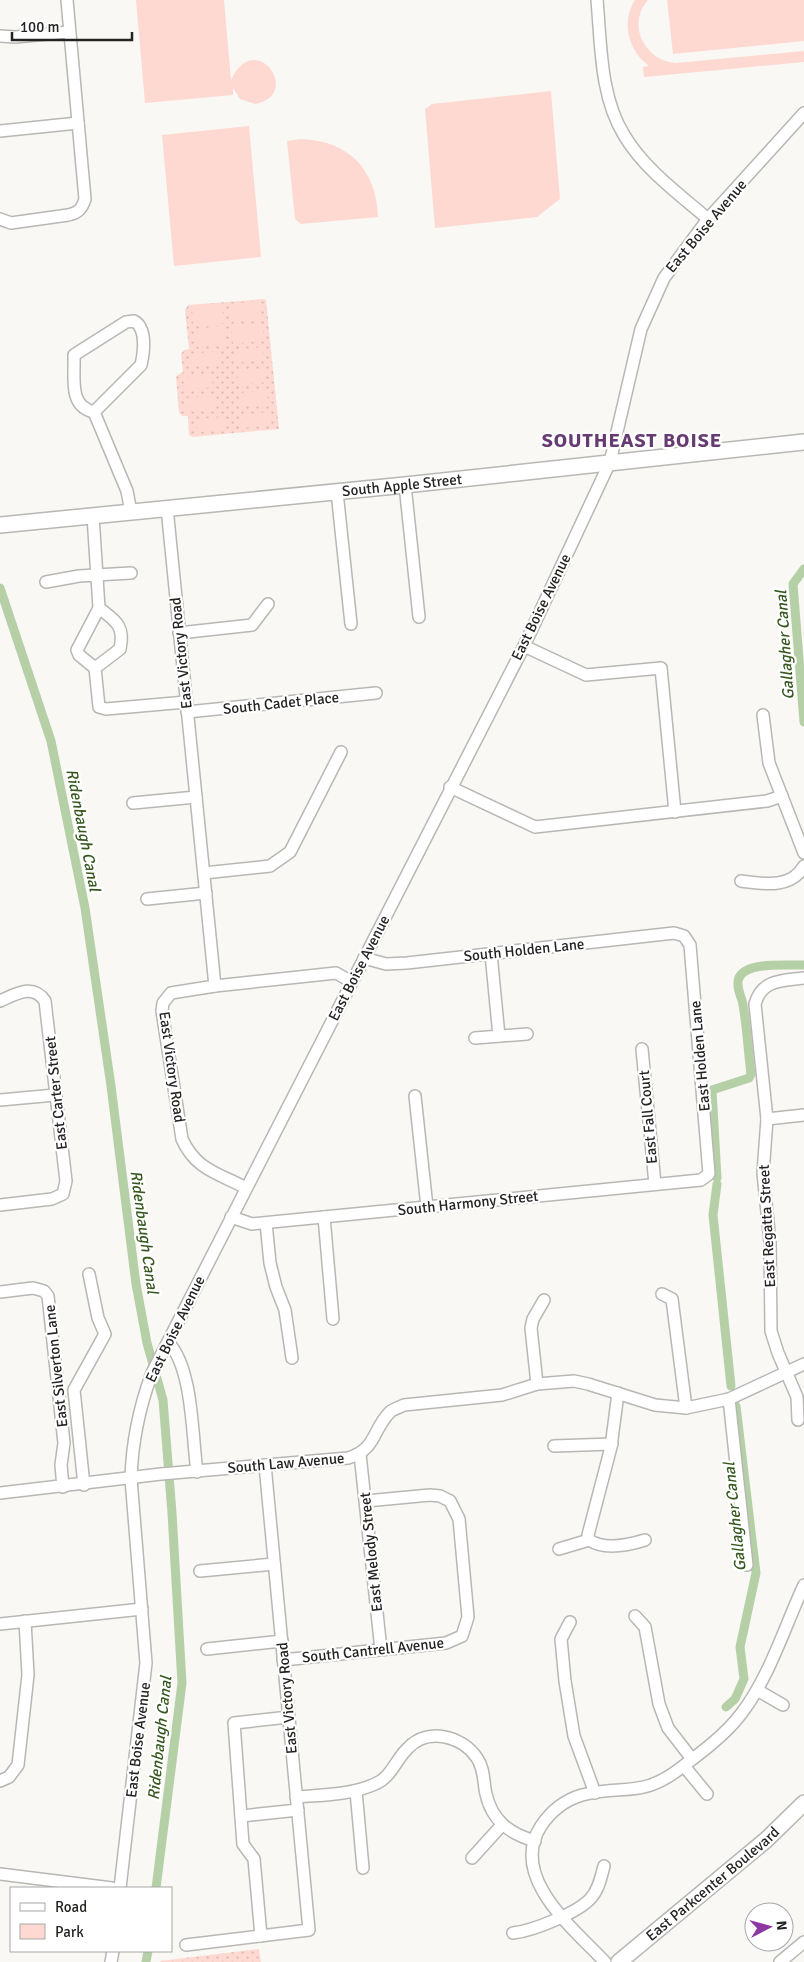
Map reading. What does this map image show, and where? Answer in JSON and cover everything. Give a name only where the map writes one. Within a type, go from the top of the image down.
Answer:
[{"type":"main road","name":"South Apple Street","points":[[0,526],[804,442]]},
{"type":"main road","name":"East Parkcenter Boulevard","points":[[619,1962],[766,1840],[804,1803]]},
{"type":"street","points":[[0,220],[11,223],[68,215],[81,209],[85,199],[67,0]]},
{"type":"street","points":[[597,0],[606,84],[611,105],[624,135],[664,181],[708,219]]},
{"type":"street","points":[[0,36],[15,37],[69,32]]},
{"type":"street","name":"East Boise Avenue","points":[[120,1887],[145,1688],[146,1663],[131,1479],[135,1429],[152,1373],[450,787],[524,646],[610,462],[641,329],[664,278],[708,219],[804,113]]},
{"type":"street","points":[[0,131],[78,123]]},
{"type":"street","points":[[134,321],[141,329],[143,356],[141,365],[94,412],[84,410],[77,403],[74,355],[126,322],[134,321]]},
{"type":"street","points":[[94,412],[127,491],[131,512]]},
{"type":"street","points":[[406,485],[419,617]]},
{"type":"street","points":[[337,492],[351,624]]},
{"type":"street","name":"East Victory Road","points":[[167,508],[215,986],[171,992],[163,1003],[164,1020],[182,1139],[189,1154],[201,1166],[246,1188]]},
{"type":"street","points":[[93,516],[99,608],[77,650],[79,655],[95,668],[120,649],[123,637],[116,621],[99,608]]},
{"type":"street","points":[[46,582],[79,576],[97,577],[131,573]]},
{"type":"street","points":[[179,633],[252,625],[268,604]]},
{"type":"street","points":[[524,646],[586,675],[661,668],[675,812]]},
{"type":"street","name":"South Cadet Place","points":[[95,668],[99,707],[106,709],[186,707],[376,693]]},
{"type":"street","points":[[762,715],[769,763],[804,853]]},
{"type":"street","points":[[204,873],[270,866],[290,852],[341,752]]},
{"type":"street","points":[[450,787],[534,827],[767,801],[782,796]]},
{"type":"street","points":[[133,803],[196,797]]},
{"type":"street","points":[[741,881],[765,884],[785,882],[794,879],[804,866]]},
{"type":"street","points":[[146,899],[206,893]]},
{"type":"street","name":"South Holden Lane","points":[[364,958],[386,964],[674,933],[684,936]]},
{"type":"street","name":"East Holden Lane","points":[[684,936],[690,945],[710,1168],[707,1178]]},
{"type":"street","points":[[490,954],[499,1036]]},
{"type":"street","points":[[215,986],[336,973],[352,982]]},
{"type":"street","name":"East Regatta Street","points":[[798,1420],[797,1397],[774,1342],[770,1313],[770,1242],[763,1173],[767,1119],[755,1004],[761,990],[771,982],[804,978]]},
{"type":"street","name":"East Carter Street","points":[[0,1001],[20,992],[32,990],[40,993],[45,1001],[66,1181],[63,1194],[52,1199],[0,1205]]},
{"type":"street","points":[[475,1038],[527,1034]]},
{"type":"street","name":"East Fall Court","points":[[642,1049],[655,1184]]},
{"type":"street","points":[[0,1100],[55,1095]]},
{"type":"street","points":[[415,1096],[427,1207]]},
{"type":"street","points":[[767,1119],[804,1115]]},
{"type":"street","name":"South Harmony Street","points":[[231,1217],[252,1224],[266,1223],[707,1178]]},
{"type":"street","points":[[324,1217],[333,1319]]},
{"type":"street","points":[[266,1223],[270,1263],[276,1288],[285,1310],[292,1358]]},
{"type":"street","points":[[84,1485],[74,1390],[105,1334],[98,1318],[89,1274]]},
{"type":"street","name":"East Silverton Lane","points":[[0,1292],[33,1288],[44,1291],[48,1296],[64,1443],[61,1465],[63,1487]]},
{"type":"street","points":[[662,1294],[672,1300],[686,1408]]},
{"type":"street","points":[[537,1384],[532,1328],[533,1319],[544,1300]]},
{"type":"street","points":[[168,1342],[177,1351],[186,1376],[197,1472]]},
{"type":"street","name":"South Law Avenue","points":[[0,1494],[161,1474],[348,1458],[360,1454],[372,1443],[391,1411],[404,1405],[502,1395],[537,1384],[574,1381],[655,1404],[686,1408],[729,1399],[804,1364]]},
{"type":"street","points":[[589,1540],[588,1530],[612,1444],[618,1393]]},
{"type":"street","points":[[729,1399],[747,1565]]},
{"type":"street","points":[[554,1446],[612,1444]]},
{"type":"street","name":"East Melody Street","points":[[360,1454],[380,1650]]},
{"type":"street","name":"East Victory Road","points":[[261,1936],[309,1930],[265,1465]]},
{"type":"street","name":"South Cantrell Avenue","points":[[283,1660],[446,1644],[462,1636],[468,1617],[459,1519],[450,1501],[440,1496],[430,1495],[366,1501]]},
{"type":"street","points":[[559,1549],[589,1540],[600,1545],[631,1544],[645,1540]]},
{"type":"street","points":[[200,1572],[274,1564]]},
{"type":"street","points":[[605,1962],[546,1898],[536,1879],[532,1857],[539,1829],[556,1808],[582,1795],[630,1791],[655,1785],[688,1763],[741,1715],[757,1690],[803,1590]]},
{"type":"street","points":[[0,1624],[142,1609]]},
{"type":"street","points":[[635,1616],[645,1627],[659,1704],[668,1728],[707,1794]]},
{"type":"street","points":[[0,1781],[9,1777],[18,1765],[28,1675],[25,1621]]},
{"type":"street","points":[[570,1622],[561,1640],[565,1681],[574,1736],[596,1793]]},
{"type":"street","points":[[207,1649],[282,1641]]},
{"type":"street","points":[[757,1690],[783,1705]]},
{"type":"street","points":[[186,1945],[261,1936],[254,1859],[243,1844],[234,1723],[289,1717]]},
{"type":"street","points":[[296,1797],[356,1791],[378,1784],[394,1769],[408,1747],[429,1737],[448,1737],[468,1746],[478,1760],[484,1774],[486,1794],[492,1811],[501,1826],[535,1842]]},
{"type":"street","points":[[356,1791],[364,1868]]},
{"type":"street","points":[[241,1816],[298,1810]]},
{"type":"street","points":[[472,1858],[501,1826]]},
{"type":"street","points":[[513,1933],[534,1929],[584,1904],[599,1887],[604,1866]]},
{"type":"street","points":[[0,1874],[104,1887]]},
{"type":"street","points":[[780,1962],[804,1942]]},
{"type":"green space","points":[[136,0],[224,0],[231,80],[241,65],[252,60],[262,62],[270,69],[275,78],[275,89],[269,98],[255,104],[240,99],[233,88],[233,95],[145,103]]},
{"type":"green space","points":[[635,0],[648,0],[639,20],[639,30],[642,40],[648,49],[655,56],[665,61],[676,63],[804,51],[804,62],[644,77],[643,67],[649,66],[636,52],[629,36],[628,17]]},
{"type":"green space","points":[[667,0],[804,0],[804,41],[673,54]]},
{"type":"green space","points":[[551,91],[560,199],[537,217],[435,228],[425,109],[432,104]]},
{"type":"green space","points":[[249,126],[261,257],[174,266],[162,135]]},
{"type":"green space","points":[[301,139],[333,145],[357,161],[372,185],[378,217],[301,224],[295,219],[287,141]]},
{"type":"green space","points":[[266,300],[279,429],[192,437],[189,435],[188,416],[183,416],[179,413],[176,376],[183,372],[181,354],[184,350],[189,349],[185,310],[188,305]]},
{"type":"green space","points":[[260,301],[262,319],[231,322],[229,304]]},
{"type":"green space","points":[[222,304],[224,323],[193,326],[192,307]]},
{"type":"green space","points":[[262,323],[264,341],[233,344],[231,326]]},
{"type":"green space","points":[[224,326],[226,344],[195,347],[194,329]]},
{"type":"green space","points":[[263,347],[264,360],[236,363],[235,350]]},
{"type":"green space","points":[[218,351],[219,364],[191,367],[190,354]]},
{"type":"green space","points":[[265,369],[266,382],[238,385],[237,372]]},
{"type":"green space","points":[[212,374],[213,387],[185,390],[184,377]]},
{"type":"green space","points":[[267,390],[268,403],[240,406],[239,393]]},
{"type":"green space","points":[[214,396],[216,409],[187,411],[186,398]]},
{"type":"green space","points":[[269,412],[271,425],[242,428],[241,415]]},
{"type":"green space","points":[[224,417],[225,430],[197,432],[196,419]]},
{"type":"green space","points":[[259,1949],[261,1962],[160,1962],[160,1961]]},
{"type":"waterway","name":"Gallagher Canal","points":[[804,569],[793,584],[804,722]]},
{"type":"waterway","name":"Ridenbaugh Canal","points":[[0,588],[51,741],[85,908],[111,1086],[136,1284],[147,1343],[163,1400],[182,1683],[156,1887]]},
{"type":"waterway","name":"Gallagher Canal","points":[[717,1178],[712,1090],[749,1078],[751,1074],[744,1013],[738,982],[741,975],[747,970],[756,967],[804,965]]},
{"type":"waterway","name":"Gallagher Canal","points":[[717,1184],[713,1215],[731,1386]]},
{"type":"waterway","name":"Gallagher Canal","points":[[726,1707],[735,1699],[744,1679],[740,1647],[756,1573],[736,1406]]},
{"type":"waterway","name":"Ridenbaugh Canal","points":[[146,1962],[148,1952]]},
{"type":"district","name":"SOUTHEAST BOISE","points":[[632,440]]}]
